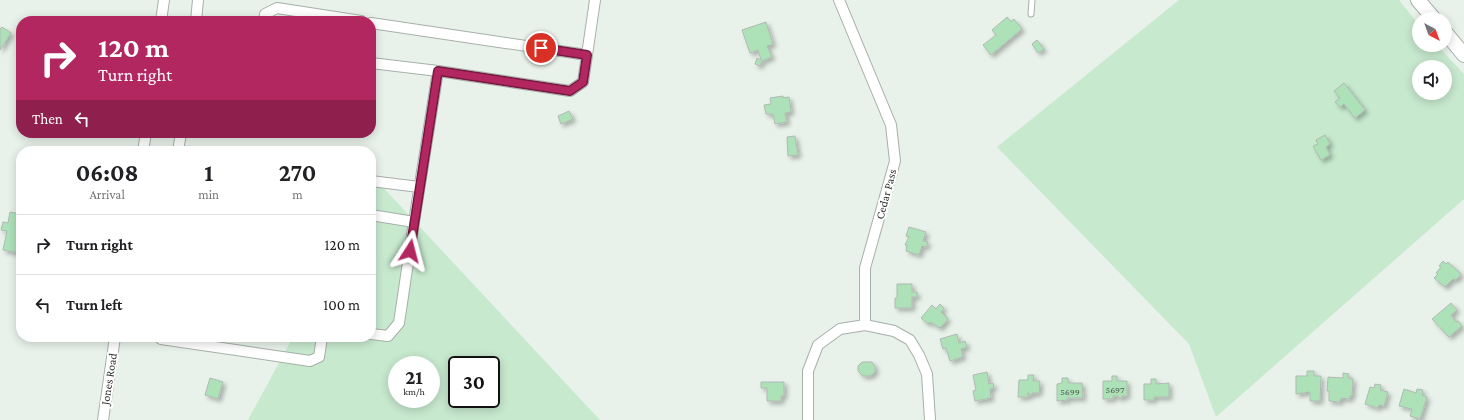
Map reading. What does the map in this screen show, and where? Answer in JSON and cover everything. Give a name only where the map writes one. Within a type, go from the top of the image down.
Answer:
[{"type":"street","points":[[162,16],[164,0]]},
{"type":"street","points":[[196,16],[198,0]]},
{"type":"street","points":[[376,64],[438,71],[570,91],[583,82],[595,0]]},
{"type":"street","name":"Cedar Pass","points":[[839,0],[891,124],[895,162],[865,268],[865,325]]},
{"type":"street","points":[[1418,0],[1428,12]]},
{"type":"street","points":[[265,16],[265,14],[277,8],[329,16]]},
{"type":"street","points":[[376,24],[587,55]]},
{"type":"street","points":[[1452,40],[1464,55]]},
{"type":"street","points":[[376,335],[388,336],[399,323],[438,71]]},
{"type":"street","points":[[376,182],[419,187]]},
{"type":"street","points":[[376,216],[414,222]]},
{"type":"street","points":[[808,420],[808,370],[818,345],[840,329],[865,325],[894,331],[910,340],[919,355],[927,374],[930,420]]},
{"type":"street","name":"Jones Road","points":[[103,420],[114,342]]},
{"type":"street","points":[[181,342],[310,361],[319,357],[321,342]]},
{"type":"lane","points":[[1031,14],[1032,0]]},
{"type":"green space","points":[[1179,0],[1399,0],[1412,16],[1412,52],[1444,52],[1451,60],[1412,60],[1412,100],[1452,100],[1452,61],[1464,74],[1464,199],[1216,417],[1189,344],[997,147]]},
{"type":"green space","points":[[377,181],[600,420],[248,420],[290,342],[376,342]]},
{"type":"building","points":[[1007,17],[1011,22],[1014,19],[1022,29],[991,55],[983,45],[996,35],[992,30]]},
{"type":"building","points":[[766,22],[773,44],[767,46],[772,57],[762,61],[760,66],[755,64],[757,58],[761,60],[758,50],[750,53],[742,30]]},
{"type":"building","points":[[2,27],[11,33],[0,50],[0,29]]},
{"type":"building","points":[[1037,40],[1044,49],[1038,53],[1032,44]]},
{"type":"building","points":[[1344,83],[1365,110],[1355,118],[1344,104],[1340,107],[1335,102],[1340,98],[1334,91]]},
{"type":"building","points":[[783,96],[783,98],[789,97],[791,112],[785,113],[787,122],[775,124],[773,114],[766,114],[764,105],[771,104],[770,98]]},
{"type":"building","points":[[569,111],[573,119],[561,124],[558,116]]},
{"type":"building","points":[[1325,135],[1330,144],[1326,147],[1330,155],[1321,160],[1313,146],[1318,144],[1316,140]]},
{"type":"building","points":[[795,136],[798,155],[788,156],[787,137]]},
{"type":"building","points":[[10,212],[16,213],[16,252],[3,250],[7,231],[1,230],[3,222],[8,223]]},
{"type":"building","points":[[909,227],[926,232],[923,241],[928,242],[926,247],[922,246],[919,255],[906,251],[907,245],[905,245],[909,237],[906,236]]},
{"type":"building","points":[[1443,261],[1446,264],[1448,262],[1461,274],[1456,280],[1453,279],[1445,287],[1434,278],[1438,274],[1436,273],[1441,267],[1439,266]]},
{"type":"building","points":[[897,284],[912,284],[912,292],[917,292],[917,297],[912,297],[912,308],[895,308]]},
{"type":"building","points":[[1451,303],[1457,310],[1451,315],[1456,322],[1458,321],[1462,326],[1449,337],[1432,319]]},
{"type":"building","points":[[940,304],[944,308],[941,312],[948,319],[940,328],[930,322],[928,324],[921,318],[932,305],[936,309]]},
{"type":"building","points":[[957,334],[959,343],[965,341],[967,347],[961,349],[963,357],[950,361],[946,348],[943,349],[940,339]]},
{"type":"building","points":[[862,362],[872,362],[875,367],[875,372],[870,376],[863,376],[858,371],[858,366]]},
{"type":"building","points":[[1307,371],[1314,371],[1314,376],[1321,376],[1320,401],[1310,401],[1310,392],[1296,394],[1296,376],[1307,376]]},
{"type":"building","points":[[987,372],[989,384],[993,383],[994,388],[990,389],[991,398],[975,401],[973,391],[976,390],[973,375]]},
{"type":"building","points":[[1343,373],[1349,374],[1348,378],[1353,379],[1352,396],[1350,396],[1350,399],[1341,398],[1340,402],[1329,401],[1329,391],[1327,391],[1328,377],[1343,378]]},
{"type":"building","points":[[1028,375],[1034,375],[1033,381],[1040,381],[1039,393],[1032,393],[1032,395],[1029,395],[1028,393],[1028,397],[1018,397],[1019,380],[1028,380]]},
{"type":"building","points":[[1112,376],[1117,376],[1117,381],[1127,381],[1127,396],[1118,398],[1118,396],[1113,396],[1113,399],[1103,399],[1103,381],[1112,381]]},
{"type":"building","points":[[210,378],[223,382],[218,399],[205,395]]},
{"type":"building","points":[[1062,378],[1068,378],[1068,383],[1082,383],[1083,398],[1067,398],[1068,400],[1057,401],[1057,384],[1062,383]]},
{"type":"building","points":[[1151,379],[1156,379],[1156,384],[1169,383],[1169,397],[1154,397],[1154,400],[1144,400],[1144,384],[1151,384]]},
{"type":"building","points":[[761,382],[784,382],[784,396],[781,396],[781,401],[767,401],[767,388],[761,388]]},
{"type":"building","points":[[1375,384],[1381,385],[1380,390],[1388,392],[1384,406],[1379,405],[1378,408],[1365,404],[1370,387],[1374,388]]},
{"type":"building","points":[[1404,389],[1416,393],[1417,389],[1423,390],[1422,395],[1427,397],[1420,419],[1410,416],[1412,409],[1399,406]]},
{"type":"route","points":[[410,251],[438,71],[570,91],[583,82],[587,55],[541,48]]}]
